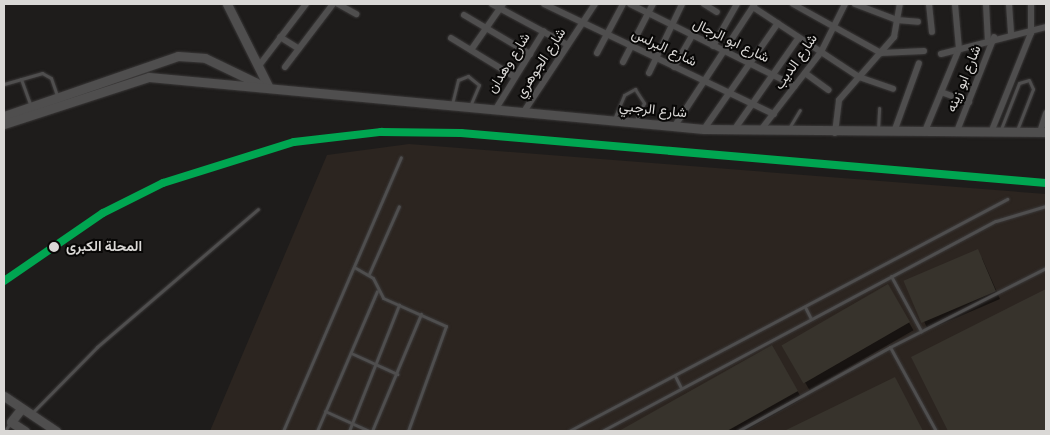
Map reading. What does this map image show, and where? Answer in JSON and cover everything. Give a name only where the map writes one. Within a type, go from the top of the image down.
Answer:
[{"type":"main road","points":[[227,4],[258,67],[264,85]]},
{"type":"main road","points":[[4,116],[151,66],[197,55],[264,85]]},
{"type":"main road","points":[[149,77],[151,66]]},
{"type":"main road","points":[[4,124],[149,77],[251,87],[264,85]]},
{"type":"main road","name":"شارع الرجبي","points":[[264,85],[451,106],[496,107],[704,129],[835,133],[957,130],[1043,132]]},
{"type":"main road","points":[[4,396],[29,415],[56,431]]},
{"type":"main road","points":[[21,409],[7,420],[25,431]]},
{"type":"street","points":[[258,67],[306,4]]},
{"type":"street","points":[[285,67],[333,4]]},
{"type":"street","points":[[338,4],[356,14]]},
{"type":"street","points":[[492,4],[501,6],[568,44]]},
{"type":"street","name":"شارع البرلس","points":[[544,4],[774,114]]},
{"type":"street","name":"شارع الجوهري","points":[[525,110],[595,4]]},
{"type":"street","points":[[597,53],[623,4]]},
{"type":"street","name":"شارع ابو الرجال","points":[[630,4],[795,86]]},
{"type":"street","points":[[623,62],[653,4]]},
{"type":"street","points":[[649,73],[669,25],[682,4]]},
{"type":"street","points":[[704,4],[717,12]]},
{"type":"street","points":[[713,46],[737,4]]},
{"type":"street","points":[[793,4],[881,53],[924,51]]},
{"type":"street","name":"شارع الديب","points":[[760,131],[806,74],[821,52],[845,4]]},
{"type":"street","points":[[855,4],[897,20],[918,22]]},
{"type":"street","points":[[835,133],[839,100],[894,37],[900,4]]},
{"type":"street","points":[[929,4],[932,32]]},
{"type":"street","points":[[925,131],[959,49],[956,4]]},
{"type":"street","points":[[986,4],[991,38]]},
{"type":"street","points":[[1009,4],[1011,34]]},
{"type":"street","points":[[996,130],[1032,33],[1032,4]]},
{"type":"street","points":[[674,127],[707,83],[754,5],[859,76],[893,89]]},
{"type":"street","points":[[471,50],[501,6]]},
{"type":"street","points":[[464,15],[530,54]]},
{"type":"street","points":[[704,129],[778,23]]},
{"type":"street","points":[[941,54],[991,38],[1011,34],[1032,33],[1046,28]]},
{"type":"street","name":"شارع وهدان","points":[[496,107],[544,31]]},
{"type":"street","points":[[674,67],[692,36]]},
{"type":"street","points":[[280,37],[298,49]]},
{"type":"street","points":[[734,130],[799,37]]},
{"type":"street","points":[[451,38],[515,77]]},
{"type":"street","name":"شارع ابو زينه","points":[[957,130],[991,38]]},
{"type":"street","points":[[894,132],[919,63]]},
{"type":"street","points":[[806,74],[828,90]]},
{"type":"street","points":[[941,92],[968,102]]},
{"type":"street","points":[[1043,132],[1046,114]]},
{"type":"lane","points":[[4,84],[48,74],[58,98]]},
{"type":"lane","points":[[451,106],[458,80],[464,76],[480,85],[470,106]]},
{"type":"lane","points":[[21,79],[31,107]]},
{"type":"lane","points":[[996,130],[1019,84],[1029,80],[1033,89],[1017,131]]},
{"type":"lane","points":[[613,120],[624,95],[635,89],[644,102],[635,123]]},
{"type":"lane","points":[[878,132],[879,108]]},
{"type":"lane","points":[[786,132],[800,110]]},
{"type":"lane","points":[[283,431],[401,157]]},
{"type":"lane","points":[[569,431],[1006,199]]},
{"type":"lane","points":[[369,274],[399,206]]},
{"type":"lane","points":[[602,431],[996,221],[1046,206]]},
{"type":"lane","points":[[29,415],[104,341],[258,209]]},
{"type":"lane","points":[[354,267],[369,274],[377,291],[399,305],[447,328],[408,431]]},
{"type":"lane","points":[[738,431],[890,346],[1046,268]]},
{"type":"lane","points":[[891,276],[921,331]]},
{"type":"lane","points":[[317,431],[377,291]]},
{"type":"lane","points":[[349,431],[399,305]]},
{"type":"lane","points":[[805,307],[811,319]]},
{"type":"lane","points":[[325,411],[370,431],[397,374],[420,314]]},
{"type":"lane","points":[[890,346],[936,431]]},
{"type":"lane","points":[[350,353],[397,374]]},
{"type":"lane","points":[[675,376],[681,388]]},
{"type":"lane","points":[[5,431],[7,420]]},
{"type":"shaded area","points":[[409,144],[1046,194],[1046,431],[210,431],[327,155]]},
{"type":"building","points":[[978,249],[996,291],[921,323],[903,281]]},
{"type":"building","points":[[888,284],[910,322],[803,384],[781,346]]},
{"type":"building","points":[[1046,289],[1046,431],[948,431],[911,357]]},
{"type":"building","points":[[772,345],[798,391],[727,431],[619,431]]},
{"type":"building","points":[[895,377],[923,431],[784,431]]},
{"type":"transit line","points":[[4,281],[103,213],[163,183],[294,142],[381,132],[461,133],[1046,183]]},
{"type":"place","name":"المحلة الكبرى","points":[[54,247]]}]
